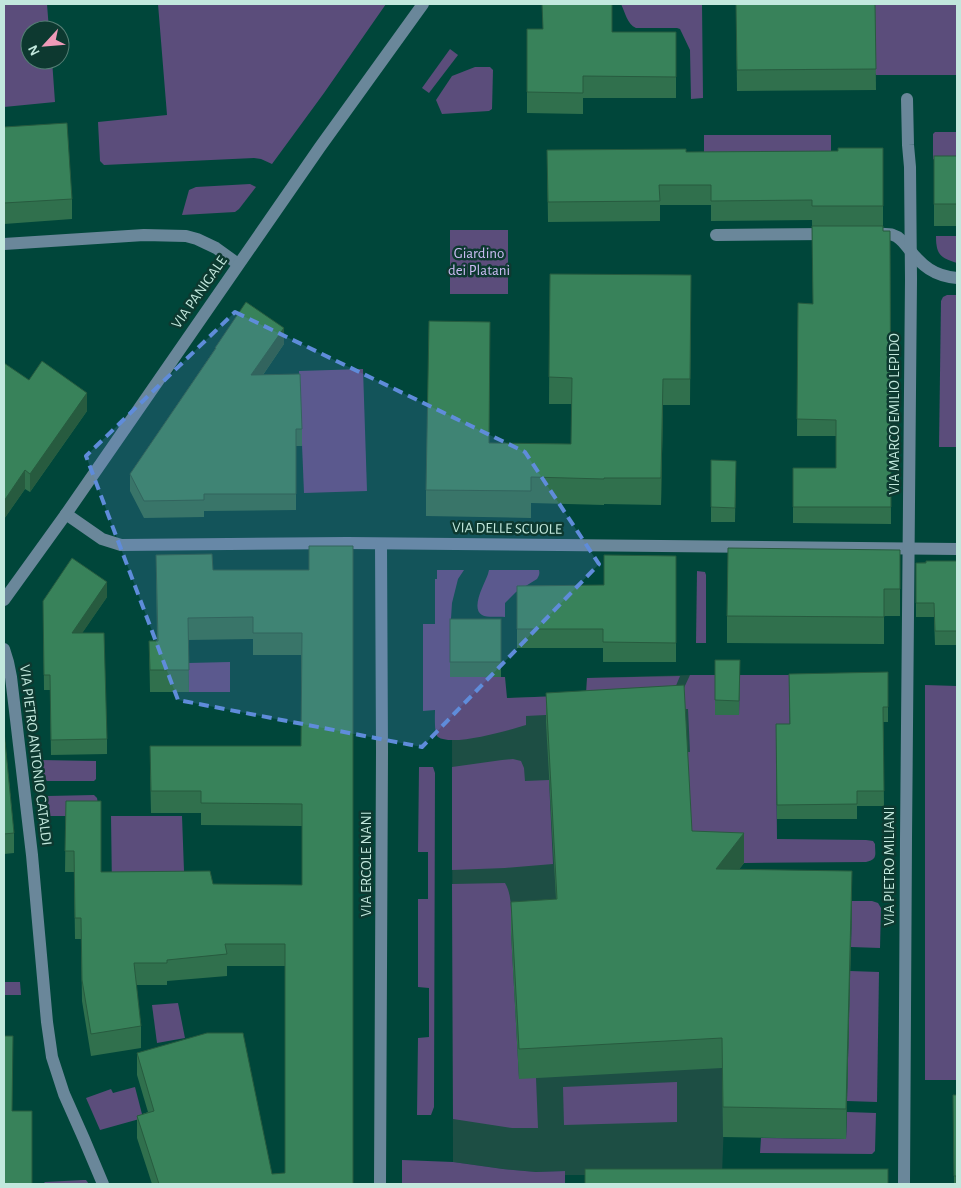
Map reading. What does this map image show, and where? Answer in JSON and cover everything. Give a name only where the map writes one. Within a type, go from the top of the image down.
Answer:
[{"type":"street","name":"VIA PANIGALE","points":[[4,600],[66,514],[320,147],[423,4]]},
{"type":"street","name":"VIA MARCO EMILIO LEPIDO","points":[[907,99],[911,279],[908,549]]},
{"type":"street","points":[[716,235],[842,234]]},
{"type":"street","points":[[861,234],[890,234],[896,236],[926,268],[940,275],[957,278]]},
{"type":"street","points":[[4,244],[144,235],[186,236],[198,239],[216,248],[238,264]]},
{"type":"street","name":"VIA DELLE SCUOLE","points":[[66,514],[102,539],[121,545],[381,544],[957,549]]},
{"type":"street","name":"VIA ERCOLE NANI","points":[[380,1184],[381,544]]},
{"type":"street","name":"VIA PIETRO MILIANI","points":[[904,1184],[908,549]]},
{"type":"street","name":"VIA PIETRO ANTONIO CATALDI","points":[[4,649],[12,677],[52,1056],[64,1094],[103,1184]]},
{"type":"highlighted area","points":[[235,312],[525,452],[599,564],[422,747],[178,700],[86,456]]},
{"type":"shaded area","points":[[741,675],[740,752],[686,752],[692,861],[744,863],[733,878],[722,1175],[564,1175],[564,1171],[536,1172],[453,1162],[453,700],[586,695],[587,678]]},
{"type":"green space","points":[[4,4],[47,4],[48,20],[20,20],[20,70],[53,70],[55,102],[4,107]]},
{"type":"green space","points":[[158,4],[386,4],[272,164],[254,158],[104,165],[100,161],[98,122],[167,115]]},
{"type":"green space","points":[[621,4],[702,4],[703,98],[691,99],[690,50],[680,29],[636,28],[628,21]]},
{"type":"green space","points":[[842,4],[957,4],[957,75],[876,75]]},
{"type":"green space","points":[[450,49],[458,55],[429,93],[422,88]]},
{"type":"green space","points":[[475,67],[490,67],[493,70],[492,109],[489,111],[442,114],[436,100],[452,76]]},
{"type":"green space","points":[[935,132],[957,132],[957,159],[937,161],[933,159],[933,134]]},
{"type":"green space","points":[[704,135],[831,135],[831,163],[704,163]]},
{"type":"green space","points":[[250,184],[256,187],[235,212],[182,215],[189,190],[196,187]]},
{"type":"green space","name":"Giardino dei Platani","points":[[450,230],[508,230],[508,294],[450,294]]},
{"type":"green space","points":[[936,236],[957,236],[957,263],[940,254]]},
{"type":"green space","points":[[947,295],[957,295],[957,447],[939,447],[941,301]]},
{"type":"green space","points":[[363,369],[367,491],[304,493],[299,371]]},
{"type":"green space","points":[[437,570],[464,570],[458,579],[452,603],[450,677],[505,677],[507,698],[586,695],[587,678],[680,676],[668,705],[664,709],[526,716],[526,725],[495,734],[455,740],[445,740],[438,737],[435,729],[435,710],[423,711],[423,624],[435,624],[435,579],[437,579]]},
{"type":"green space","points":[[489,570],[539,570],[539,574],[537,579],[516,592],[505,603],[505,617],[490,617],[482,615],[477,607],[479,595]]},
{"type":"green space","points":[[697,571],[705,572],[706,575],[706,643],[696,643]]},
{"type":"green space","points":[[230,662],[230,692],[189,692],[188,663]]},
{"type":"green space","points":[[690,675],[715,675],[739,715],[740,675],[789,675],[790,739],[776,739],[777,839],[873,841],[875,844],[874,858],[866,862],[744,863],[692,861],[686,752],[690,752],[688,709],[676,709],[676,705]]},
{"type":"green space","points":[[925,685],[957,686],[957,1080],[925,1080]]},
{"type":"green space","points":[[513,759],[521,761],[524,768],[525,781],[549,780],[553,864],[452,870],[452,767]]},
{"type":"green space","points":[[40,760],[96,761],[96,779],[94,781],[47,781],[42,777]]},
{"type":"green space","points":[[419,767],[433,767],[435,773],[434,1107],[431,1115],[417,1115],[418,1038],[429,1037],[429,988],[418,987],[418,899],[428,899],[428,852],[418,852]]},
{"type":"green space","points":[[94,795],[97,798],[100,816],[46,816],[44,797]]},
{"type":"green space","points":[[111,816],[182,816],[184,871],[188,889],[112,890]]},
{"type":"green space","points":[[505,883],[508,888],[511,907],[519,1078],[536,1078],[538,1128],[512,1128],[453,1119],[452,884]]},
{"type":"green space","points":[[852,901],[872,901],[878,903],[881,908],[880,948],[851,947]]},
{"type":"green space","points":[[850,971],[879,972],[877,1102],[847,1101]]},
{"type":"green space","points":[[4,982],[20,982],[21,995],[4,995]]},
{"type":"green space","points":[[178,1003],[185,1038],[157,1043],[152,1005]]},
{"type":"green space","points":[[677,1082],[677,1122],[564,1125],[563,1087]]},
{"type":"green space","points":[[135,1087],[143,1118],[100,1130],[86,1098],[111,1089],[113,1093]]},
{"type":"green space","points":[[847,1112],[876,1113],[875,1151],[872,1154],[760,1153],[761,1138],[846,1139]]},
{"type":"green space","points":[[402,1160],[453,1162],[536,1172],[565,1171],[565,1184],[402,1184]]},
{"type":"green space","points":[[86,1180],[89,1184],[43,1184],[45,1182]]},
{"type":"building","points":[[542,4],[612,4],[612,32],[676,32],[676,77],[583,76],[583,93],[527,92],[527,29],[543,29]]},
{"type":"building","points":[[736,4],[875,4],[876,69],[737,70]]},
{"type":"building","points":[[67,123],[72,199],[4,203],[4,127]]},
{"type":"building","points":[[838,148],[883,148],[883,206],[812,206],[812,200],[711,201],[711,185],[659,185],[660,201],[548,202],[547,150],[686,149],[686,152],[838,151]]},
{"type":"building","points":[[934,156],[957,156],[957,204],[934,204]]},
{"type":"building","points":[[812,226],[883,226],[883,231],[890,231],[891,507],[793,507],[793,468],[836,468],[836,420],[797,419],[798,303],[813,304]]},
{"type":"building","points":[[550,274],[691,275],[690,379],[663,379],[661,478],[531,477],[531,491],[426,490],[429,321],[490,322],[489,443],[571,444],[572,378],[549,377]]},
{"type":"building","points":[[246,302],[284,328],[251,375],[300,374],[302,429],[296,429],[296,494],[204,494],[204,500],[144,501],[130,474]]},
{"type":"building","points":[[42,361],[87,393],[30,474],[25,470],[4,501],[4,363],[29,380]]},
{"type":"building","points":[[711,460],[736,461],[735,508],[711,507]]},
{"type":"building","points":[[309,546],[353,546],[353,1184],[159,1184],[137,1116],[154,1111],[137,1053],[207,1033],[243,1033],[272,1174],[285,1173],[285,944],[225,944],[227,954],[167,960],[167,963],[134,963],[141,1026],[91,1034],[82,980],[81,918],[75,918],[74,851],[65,851],[66,801],[101,801],[101,872],[210,871],[213,884],[302,885],[302,804],[201,803],[201,791],[151,791],[150,746],[301,746],[302,633],[253,633],[253,617],[188,618],[189,670],[150,670],[149,641],[158,641],[156,555],[212,554],[213,570],[309,570]]},
{"type":"building","points":[[728,548],[900,550],[900,589],[884,589],[884,617],[727,616]]},
{"type":"building","points":[[604,555],[676,556],[676,643],[603,642],[603,629],[517,629],[517,586],[604,585]]},
{"type":"building","points":[[72,558],[107,582],[72,633],[104,633],[107,739],[51,740],[50,675],[44,675],[43,601]]},
{"type":"building","points":[[926,561],[957,561],[957,631],[935,631],[934,603],[916,603],[916,563],[926,563]]},
{"type":"building","points":[[450,619],[501,619],[501,662],[450,662]]},
{"type":"building","points":[[715,660],[740,660],[739,701],[715,700]]},
{"type":"building","points":[[888,672],[888,707],[883,707],[884,791],[857,791],[857,804],[777,805],[776,724],[790,724],[789,674]]},
{"type":"building","points":[[684,685],[692,831],[744,833],[716,869],[852,871],[846,1109],[723,1107],[722,1038],[519,1049],[511,902],[557,899],[546,693]]},
{"type":"building","points":[[4,731],[14,833],[4,834]]},
{"type":"building","points":[[4,1036],[13,1036],[12,1111],[32,1111],[32,1184],[4,1184]]},
{"type":"building","points":[[953,1095],[957,1095],[957,1176],[954,1176]]},
{"type":"building","points":[[585,1169],[888,1169],[888,1184],[585,1184]]}]
